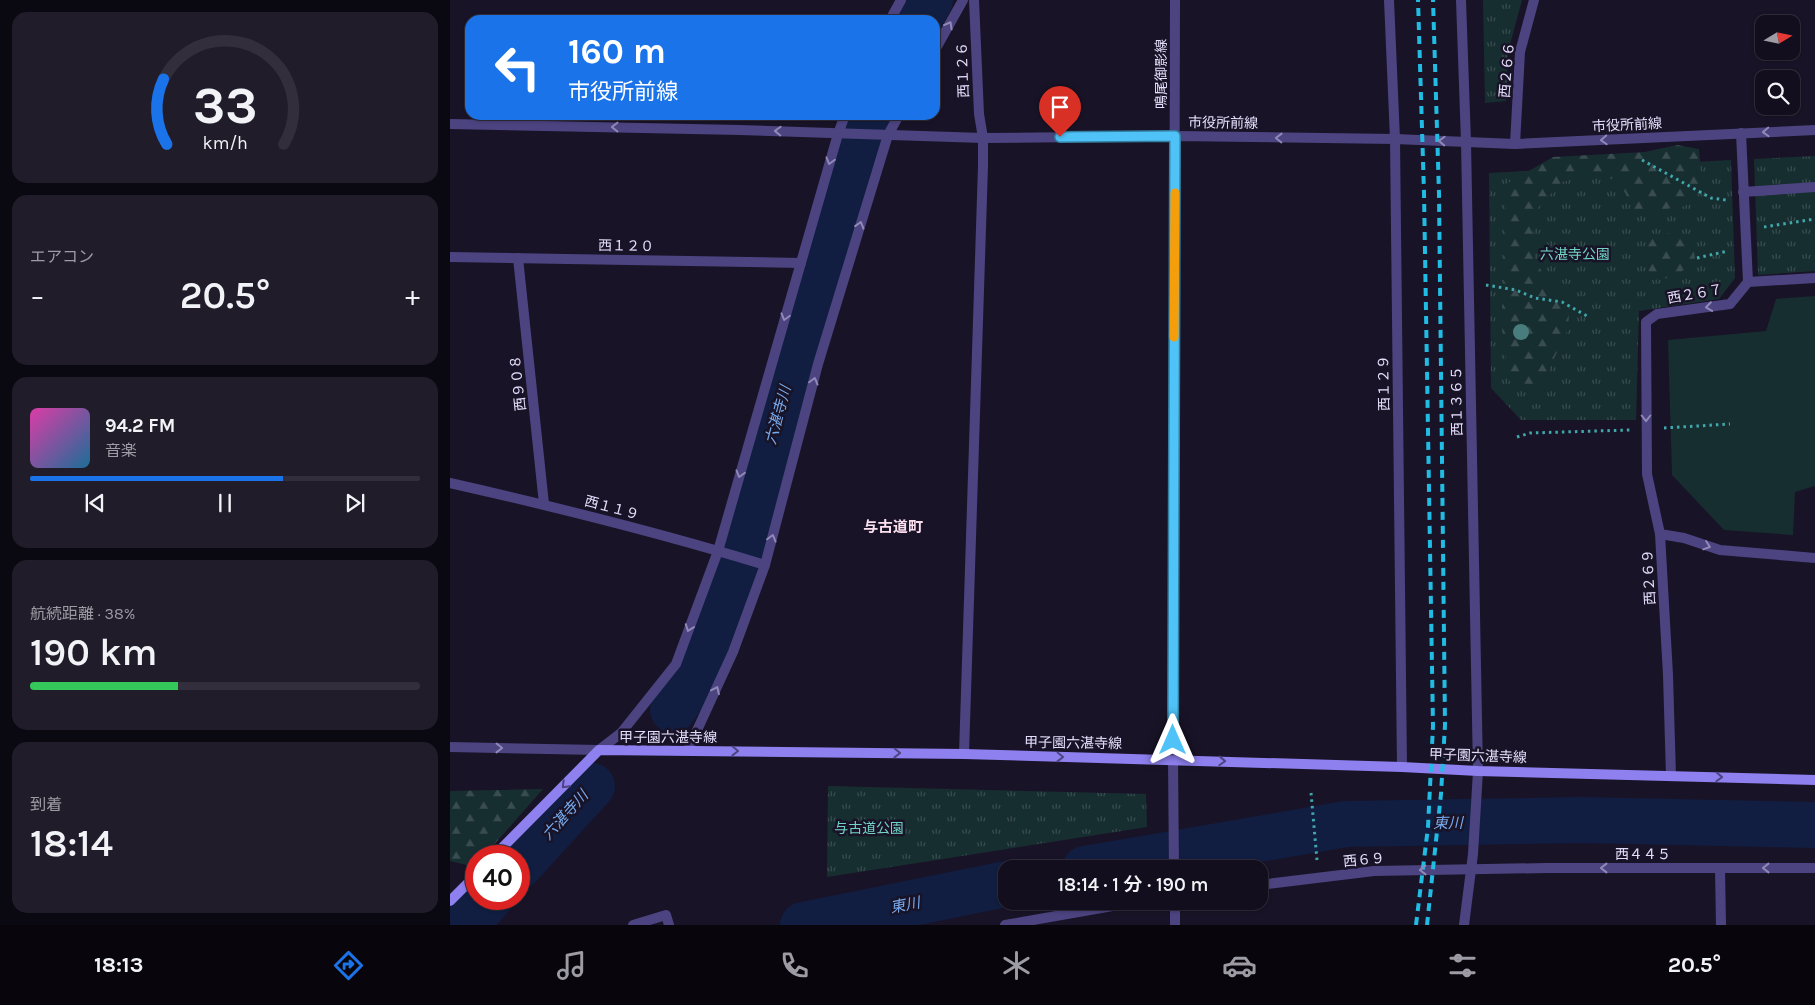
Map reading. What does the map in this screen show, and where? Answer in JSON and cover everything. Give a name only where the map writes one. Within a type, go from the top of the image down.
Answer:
[{"type":"main road","name":"甲子園六湛寺線","points":[[599,750],[964,754],[1815,780]]},
{"type":"main road","points":[[505,845],[599,750]]},
{"type":"main road","points":[[450,901],[465,885]]},
{"type":"street","points":[[893,15],[901,0]]},
{"type":"street","points":[[940,41],[963,0]]},
{"type":"street","name":"西１２６","points":[[964,754],[982,138],[979,114],[974,0]]},
{"type":"street","name":"鳴尾御影線","points":[[1174,860],[1175,0]]},
{"type":"street","name":"西１２９","points":[[1389,0],[1395,140],[1402,767]]},
{"type":"street","name":"西１３６５","points":[[1461,0],[1466,142],[1478,771],[1473,854],[1464,925]]},
{"type":"street","name":"西２６６","points":[[1516,144],[1520,52],[1534,0]]},
{"type":"street","points":[[450,747],[599,750],[621,733],[676,664],[723,552],[801,263],[844,120]]},
{"type":"street","points":[[688,750],[733,652],[761,564],[884,135],[895,120]]},
{"type":"street","name":"市役所前線","points":[[450,124],[982,138],[1175,136],[1516,144],[1815,130]]},
{"type":"street","points":[[1741,133],[1748,282],[1815,278]]},
{"type":"street","points":[[1743,192],[1815,187]]},
{"type":"street","name":"西１２０","points":[[450,257],[801,263]]},
{"type":"street","name":"西９０８","points":[[518,258],[544,504]]},
{"type":"street","name":"西２６７","points":[[1660,534],[1647,474],[1646,322],[1657,314],[1730,304],[1748,282]]},
{"type":"street","name":"西１１９","points":[[450,483],[544,504],[761,564]]},
{"type":"street","name":"西２６９","points":[[1671,776],[1668,675],[1660,534],[1684,538],[1720,550],[1815,558]]},
{"type":"street","points":[[1720,868],[1721,925]]},
{"type":"street","name":"西４４５","points":[[1471,870],[1815,868]]},
{"type":"street","name":"西６９","points":[[1268,884],[1374,871],[1471,870]]},
{"type":"street","points":[[1005,925],[1090,910]]},
{"type":"street","points":[[1175,910],[1175,925]]},
{"type":"street","points":[[633,925],[668,921]]},
{"type":"path","points":[[1642,160],[1711,198],[1744,203]]},
{"type":"path","points":[[1483,284],[1516,290],[1535,298],[1562,302],[1588,316]]},
{"type":"path","points":[[1517,437],[1530,433],[1646,430],[1730,424]]},
{"type":"path","points":[[1311,793],[1317,860]]},
{"type":"green space","points":[[1483,0],[1522,0],[1508,52],[1506,101],[1485,103]]},
{"type":"green space","points":[[1677,145],[1699,149],[1701,175],[1697,197],[1685,206],[1636,214],[1618,179],[1583,177],[1562,182],[1533,213],[1534,257],[1552,291],[1570,299],[1568,329],[1550,367],[1547,383],[1535,394],[1514,389],[1508,378],[1502,325],[1506,184],[1553,157],[1645,152]]},
{"type":"green space","points":[[1815,156],[1815,271],[1758,275],[1754,159]]},
{"type":"green space","name":"六湛寺公園","points":[[1731,160],[1735,278],[1719,299],[1639,311],[1636,420],[1521,420],[1491,388],[1489,173]]},
{"type":"green space","points":[[1676,233],[1693,245],[1695,259],[1676,277],[1653,280],[1645,262],[1646,246],[1654,235]]},
{"type":"green space","points":[[1815,296],[1815,486],[1795,492],[1793,535],[1724,530],[1672,475],[1668,340],[1766,331],[1776,299]]},
{"type":"green space","name":"与古道公園","points":[[828,786],[1146,794],[1147,827],[827,877]]},
{"type":"green space","points":[[543,789],[494,845],[465,845],[465,865],[450,861],[450,791]]},
{"type":"waterway","name":"六湛寺川","points":[[922,15],[930,0]]},
{"type":"waterway","name":"六湛寺川","points":[[673,710],[701,669],[744,545],[790,370],[849,166],[868,120]]},
{"type":"waterway","name":"六湛寺川","points":[[530,854],[592,786]]},
{"type":"waterway","name":"東川","points":[[1137,860],[1346,824],[1582,820],[1815,825]]},
{"type":"waterway","name":"東川","points":[[803,925],[998,886]]},
{"type":"waterway","name":"六湛寺川","points":[[465,925],[479,910]]},
{"type":"railway","points":[[1416,925],[1428,827],[1433,726],[1424,193],[1418,0]]},
{"type":"railway","points":[[1427,925],[1441,794],[1445,725],[1439,194],[1433,0]]},
{"type":"slow traffic","points":[[1174,337],[1175,193]]},
{"type":"district","name":"与古道町","points":[[893,527]]},
{"type":"route","points":[[1060,137],[1175,136],[1173,740]]}]
